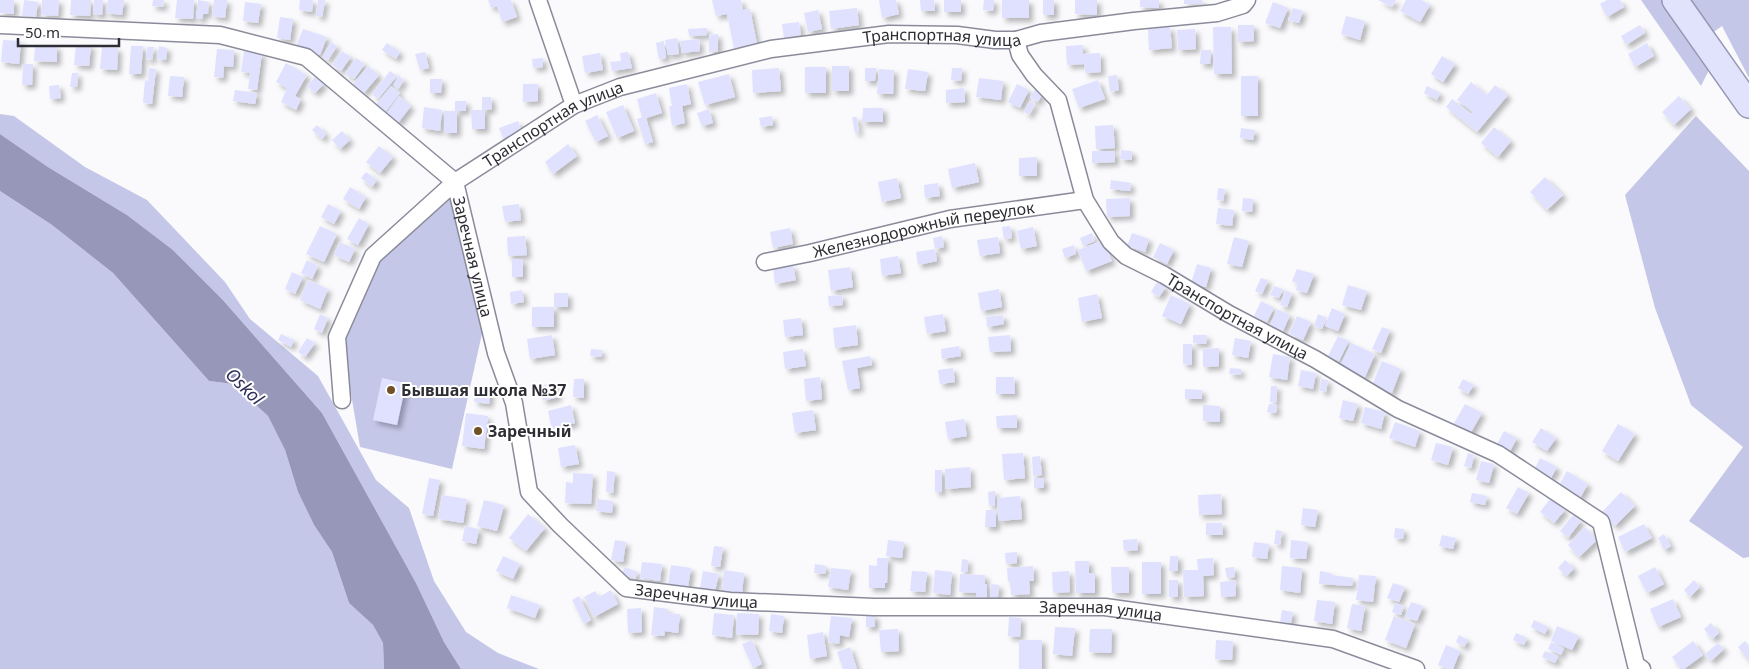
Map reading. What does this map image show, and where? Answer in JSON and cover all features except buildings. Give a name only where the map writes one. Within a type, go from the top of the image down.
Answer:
[{"type":"main road","points":[[1675,0],[1749,105]]},
{"type":"street","points":[[538,0],[574,104]]},
{"type":"street","points":[[1016,40],[1041,33],[1217,13],[1243,5],[1247,0]]},
{"type":"street","points":[[0,26],[220,35],[306,58],[455,182]]},
{"type":"street","name":"Транспортная улица","points":[[455,182],[574,104],[620,87],[771,49],[889,34],[958,35],[995,40],[1016,40],[1020,55],[1034,75],[1058,100],[1085,200],[1111,242],[1126,256],[1164,275],[1229,314],[1315,359],[1398,409],[1498,454],[1601,522],[1634,668]]},
{"type":"street","name":"Заречная улица","points":[[342,400],[337,337],[373,256],[455,182],[496,353],[514,402],[530,492],[560,525],[626,588],[730,601],[864,607],[1105,607],[1333,639],[1416,669]]},
{"type":"street","name":"Железнодорожный переулок","points":[[765,262],[950,219],[1085,200]]},
{"type":"shaded area","points":[[1641,0],[1665,0],[1712,64],[1701,86]]},
{"type":"shaded area","points":[[1683,0],[1749,0],[1749,78],[1722,26],[1708,36]]},
{"type":"shaded area","points":[[0,114],[14,116],[85,167],[147,200],[225,282],[250,319],[318,376],[376,480],[409,508],[434,581],[466,632],[498,653],[539,669],[461,669],[444,642],[416,583],[322,413],[222,299],[173,250],[127,215],[48,167],[0,134]]},
{"type":"shaded area","points":[[1696,116],[1749,171],[1749,557],[1743,558],[1689,521],[1743,447],[1691,405],[1655,308],[1625,195]]},
{"type":"shaded area","points":[[453,190],[483,329],[452,469],[360,447],[341,334],[376,257]]},
{"type":"shaded area","points":[[0,191],[52,225],[113,273],[209,381],[233,384],[268,416],[285,450],[298,492],[314,525],[332,552],[349,603],[373,625],[383,643],[384,669],[0,669]]},
{"type":"water","name":"Oskol","points":[[0,134],[48,167],[127,215],[173,250],[222,299],[322,413],[416,583],[444,642],[461,669],[384,669],[383,643],[373,625],[349,603],[332,552],[314,525],[298,492],[285,450],[268,416],[233,384],[209,381],[113,273],[52,225],[0,191]]},
{"type":"place","name":"Бывшая школа №37","points":[[391,390]]},
{"type":"place","name":"Заречный","points":[[478,431]]}]
